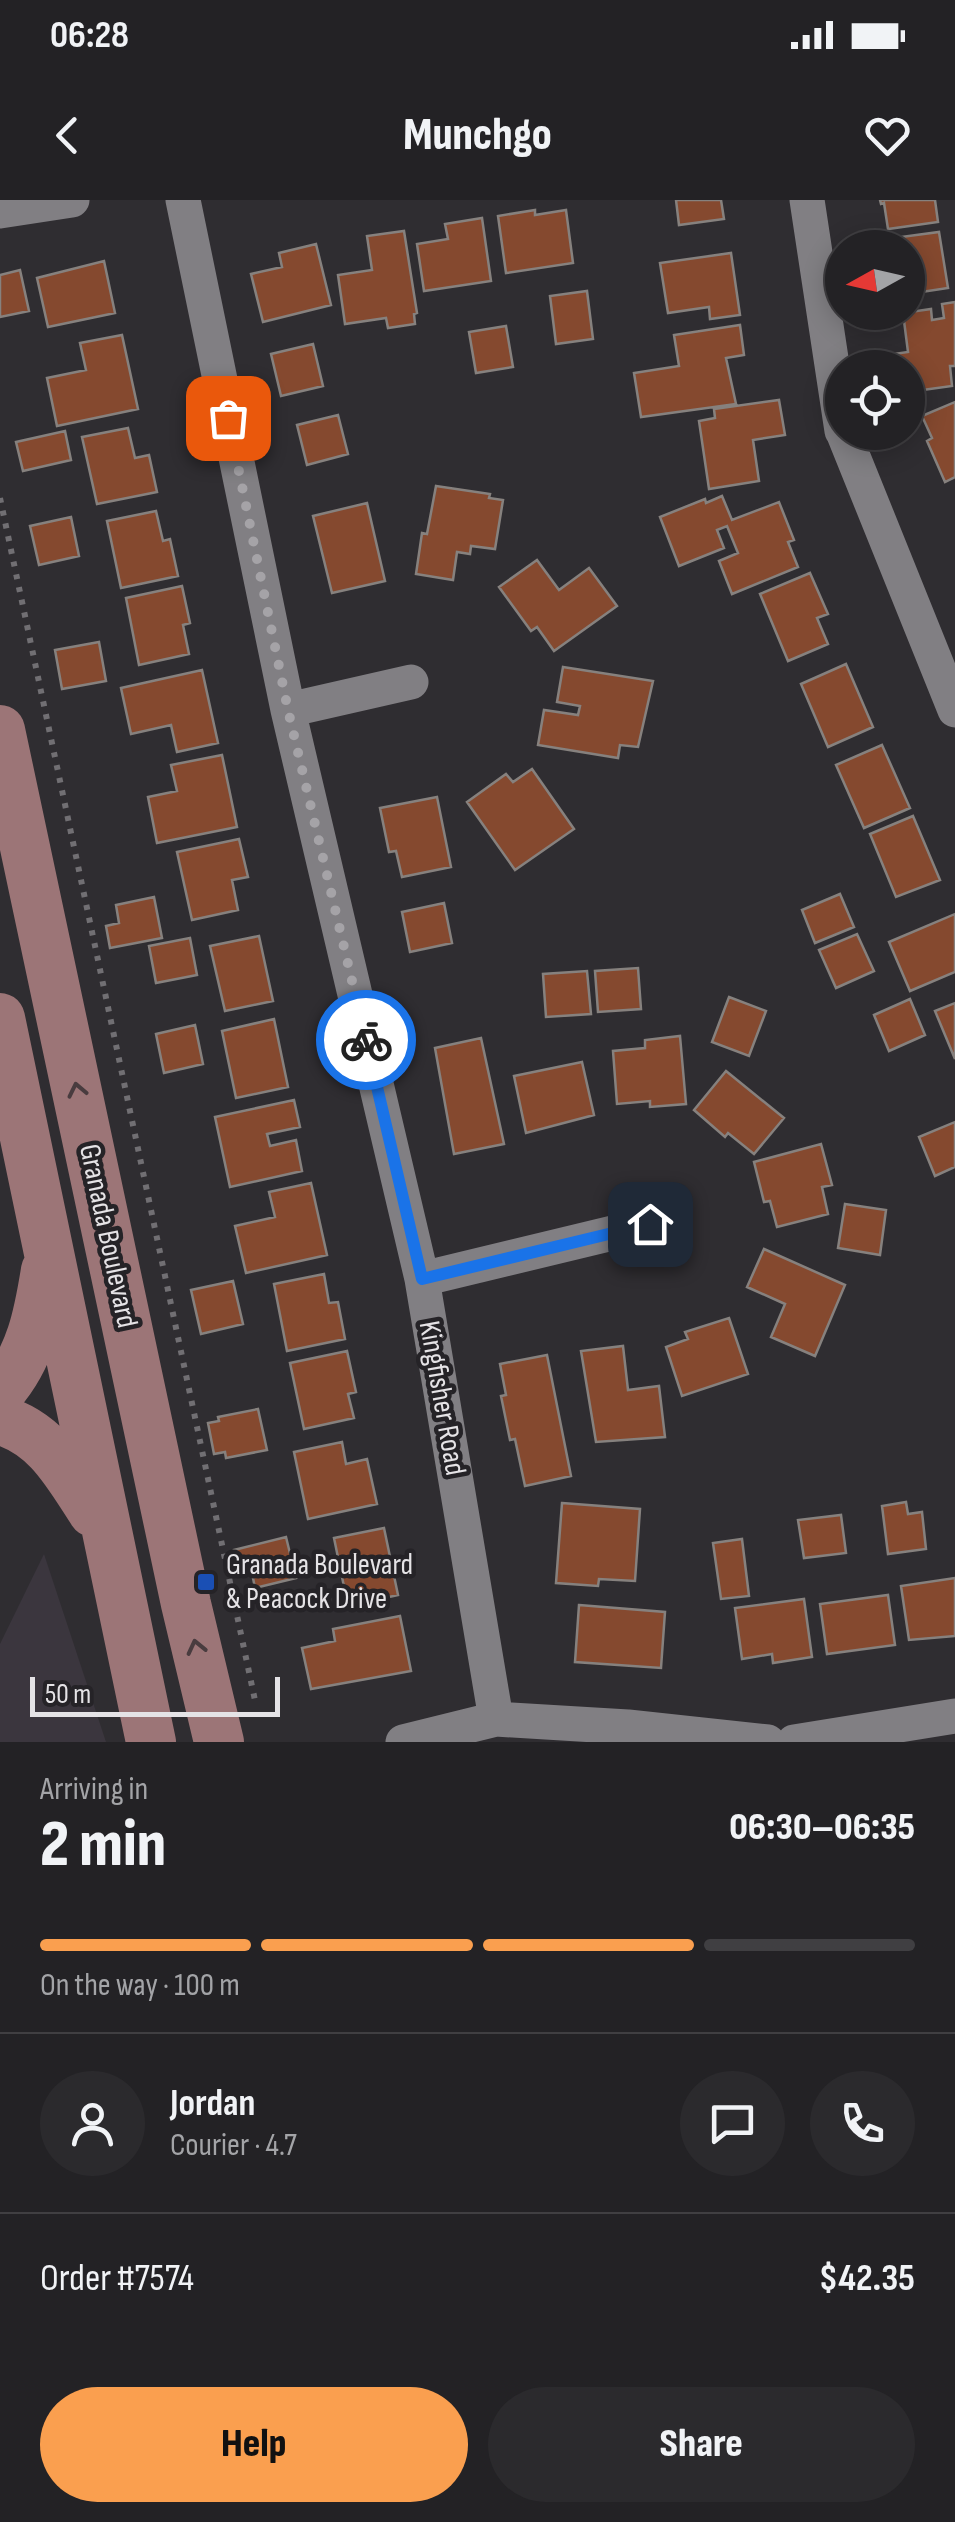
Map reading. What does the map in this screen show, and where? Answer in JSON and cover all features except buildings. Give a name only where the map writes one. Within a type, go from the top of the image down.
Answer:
[{"type":"main road","name":"Granada Boulevard","points":[[0,730],[138,1377],[238,1728]]},
{"type":"main road","name":"Granada Boulevard","points":[[0,1018],[151,1742]]},
{"type":"main road","points":[[0,1392],[31,1342],[49,1250]]},
{"type":"main road","points":[[0,1407],[138,1377]]},
{"type":"main road","points":[[0,1420],[24,1430],[54,1452],[110,1540]]},
{"type":"street","points":[[0,211],[72,200]]},
{"type":"street","name":"Kingfisher Road","points":[[183,200],[288,710],[422,1279],[496,1719]]},
{"type":"street","points":[[806,200],[830,350]]},
{"type":"street","points":[[852,450],[940,631],[955,710]]},
{"type":"street","points":[[288,710],[411,682]]},
{"type":"street","points":[[422,1279],[650,1224]]},
{"type":"street","points":[[794,1742],[955,1716]]},
{"type":"street","points":[[402,1742],[496,1719],[628,1727],[768,1742]]},
{"type":"path","points":[[0,498],[238,1728]]},
{"type":"shaded area","points":[[44,1554],[106,1742],[0,1742],[0,1644]]},
{"type":"way so far","points":[[228,418],[288,710],[366,1040]]},
{"type":"place","name":"Granada Boulevard & Peacock Drive","points":[[206,1582]]},
{"type":"route","points":[[366,1040],[422,1279],[650,1224]]}]
